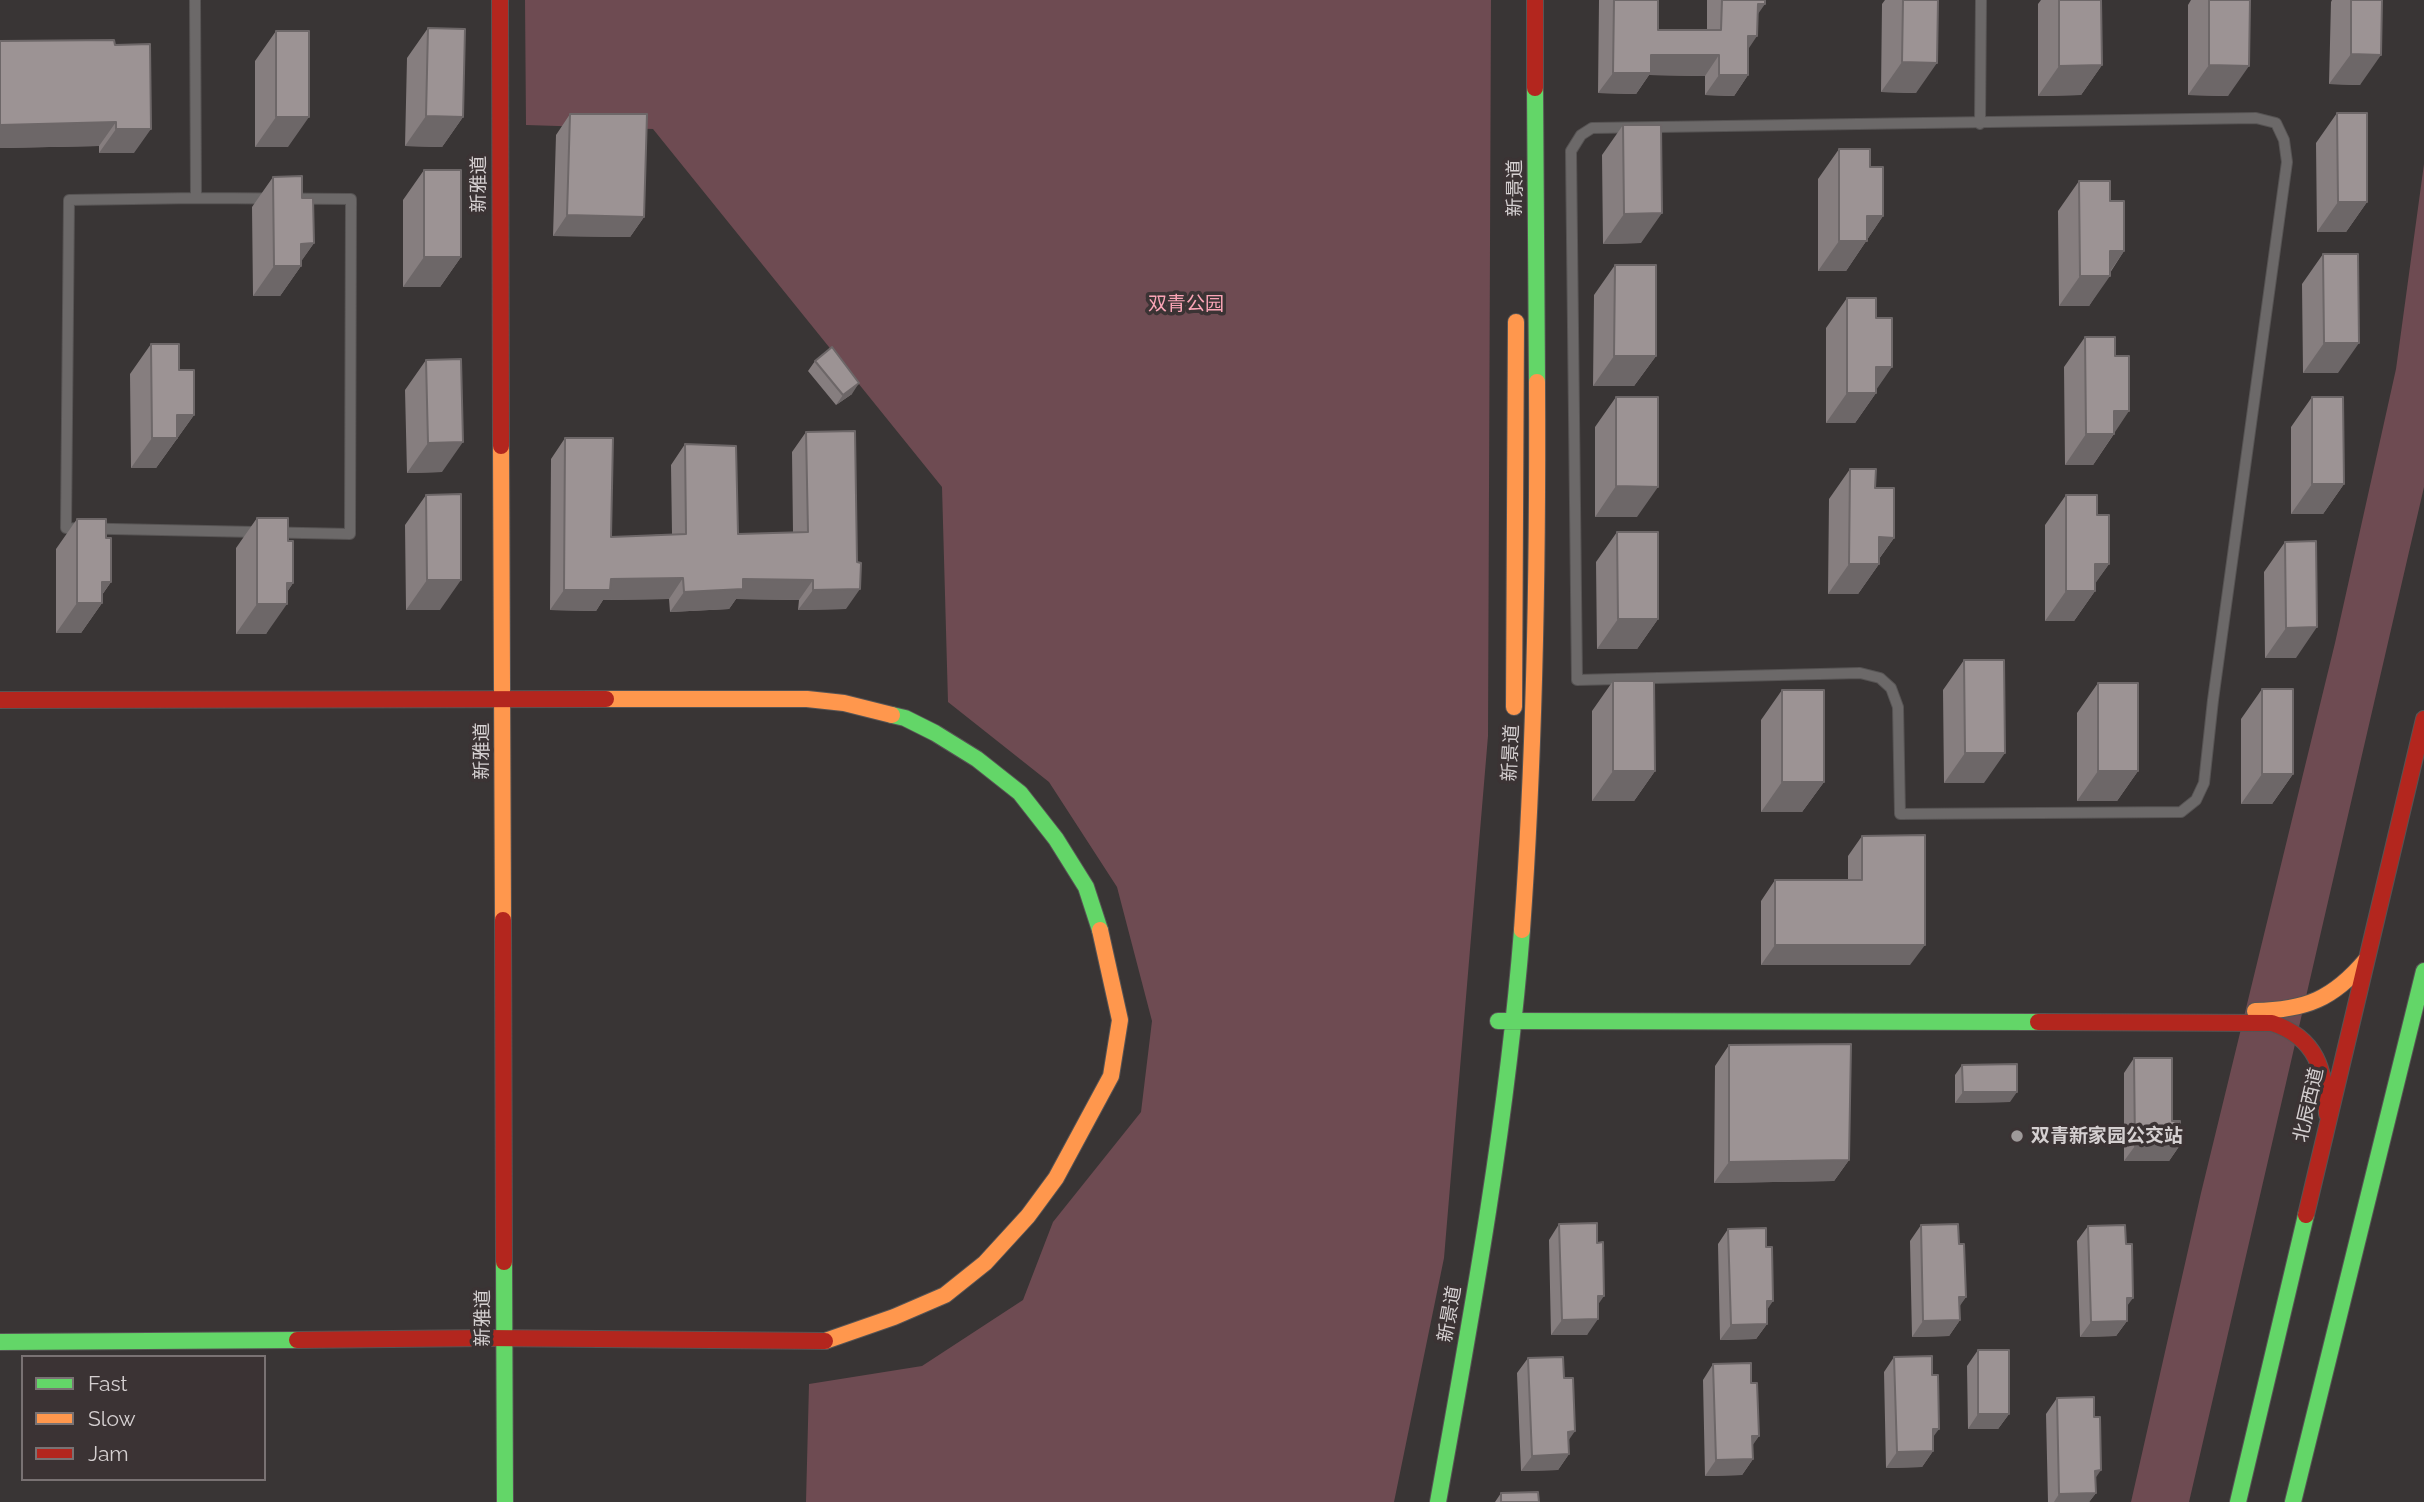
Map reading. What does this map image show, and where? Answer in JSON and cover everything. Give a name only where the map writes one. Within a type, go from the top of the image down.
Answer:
[{"type":"street","name":"新雅道","points":[[484,237],[485,0]]},
{"type":"street","name":"新雅道","points":[[500,0],[505,1502]]},
{"type":"street","name":"新景道","points":[[1438,1502],[1475,1294],[1516,1013],[1528,846],[1538,571],[1535,0]]},
{"type":"street","name":"新景道","points":[[1514,723],[1516,303]]},
{"type":"street","points":[[0,700],[814,699],[905,718],[977,760],[1020,793],[1056,839],[1086,887],[1104,941],[1120,1020],[1111,1076],[1056,1178],[1028,1216],[985,1263],[945,1295],[894,1317],[825,1341],[486,1338],[0,1342]]},
{"type":"street","name":"北辰西道","points":[[2238,1502],[2424,719]]},
{"type":"street","points":[[1495,1020],[1516,1013],[2289,1010],[2309,1006],[2339,990],[2366,960]]},
{"type":"street","points":[[2293,1502],[2424,971]]},
{"type":"street","points":[[1516,1013],[2272,1023],[2285,1026],[2308,1043],[2325,1086],[2328,1118]]},
{"type":"street","name":"新景道","points":[[1424,1489],[1465,1265],[1472,1209]]},
{"type":"lane","points":[[195,0],[196,198]]},
{"type":"lane","points":[[1980,124],[1982,0]]},
{"type":"lane","points":[[2256,118],[2276,123],[2284,140],[2287,162],[2204,783],[2196,800],[2181,812],[1900,814],[1898,707],[1891,688],[1880,678],[1860,673],[1577,680],[1571,151],[1581,135],[1592,128],[1980,124],[2256,118]]},
{"type":"lane","points":[[196,198],[351,199],[350,534],[66,528],[69,200],[196,198]]},
{"type":"green space","name":"双青公园","points":[[525,0],[1491,0],[1488,736],[1444,1258],[1394,1502],[806,1502],[809,1384],[922,1366],[1023,1300],[1053,1222],[1141,1112],[1152,1021],[1117,887],[1049,782],[948,702],[942,487],[653,129],[526,125]]},
{"type":"green space","points":[[2424,164],[2424,487],[2189,1502],[2131,1502],[2201,1193],[2335,643],[2396,369]]},
{"type":"building","points":[[1614,0],[1658,0],[1658,30],[1721,30],[1722,0],[1765,0],[1765,4],[1758,4],[1757,36],[1748,36],[1748,75],[1719,75],[1719,55],[1651,55],[1651,73],[1613,73]]},
{"type":"building","points":[[1903,0],[1938,0],[1937,63],[1902,62]]},
{"type":"building","points":[[2059,0],[2101,0],[2102,65],[2059,66]]},
{"type":"building","points":[[2209,0],[2250,0],[2249,66],[2209,65]]},
{"type":"building","points":[[2351,0],[2382,0],[2381,55],[2351,54]]},
{"type":"building","points":[[428,28],[465,29],[463,117],[426,116]]},
{"type":"building","points":[[276,31],[309,31],[309,117],[276,117]]},
{"type":"building","points":[[114,40],[115,45],[150,44],[151,129],[116,129],[116,122],[0,125],[0,41]]},
{"type":"building","points":[[2337,113],[2367,113],[2367,202],[2338,202]]},
{"type":"building","points":[[570,114],[647,114],[644,217],[567,215]]},
{"type":"building","points":[[1623,125],[1661,125],[1662,213],[1624,214]]},
{"type":"building","points":[[1839,149],[1870,149],[1870,167],[1883,167],[1883,216],[1867,216],[1867,241],[1839,241]]},
{"type":"building","points":[[424,170],[461,170],[461,257],[424,257]]},
{"type":"building","points":[[302,176],[302,198],[313,198],[314,243],[301,244],[301,266],[274,266],[273,177]]},
{"type":"building","points":[[2079,181],[2110,181],[2110,201],[2124,201],[2124,251],[2110,251],[2110,276],[2080,276]]},
{"type":"building","points":[[2323,254],[2358,254],[2359,343],[2324,343]]},
{"type":"building","points":[[1615,265],[1656,265],[1656,356],[1614,356]]},
{"type":"building","points":[[1847,298],[1876,298],[1876,318],[1892,318],[1892,367],[1876,367],[1876,393],[1847,393]]},
{"type":"building","points":[[2085,337],[2115,337],[2115,356],[2129,356],[2129,411],[2114,411],[2114,434],[2086,434]]},
{"type":"building","points":[[151,344],[179,344],[179,370],[194,370],[194,415],[177,415],[177,438],[152,438]]},
{"type":"building","points":[[832,347],[859,383],[843,395],[815,361]]},
{"type":"building","points":[[461,359],[463,442],[428,443],[426,360]]},
{"type":"building","points":[[1616,397],[1658,397],[1658,487],[1616,486]]},
{"type":"building","points":[[2312,397],[2343,397],[2344,484],[2312,484]]},
{"type":"building","points":[[855,431],[857,562],[861,563],[860,589],[813,590],[813,580],[743,579],[743,589],[684,592],[683,578],[611,579],[610,590],[564,590],[565,438],[613,438],[611,537],[686,534],[685,444],[736,446],[738,534],[808,532],[806,432]]},
{"type":"building","points":[[1850,469],[1876,469],[1875,488],[1894,488],[1894,538],[1879,537],[1879,564],[1849,564]]},
{"type":"building","points":[[461,494],[461,580],[427,580],[426,495]]},
{"type":"building","points":[[2066,495],[2097,495],[2097,515],[2109,515],[2109,564],[2095,564],[2095,591],[2066,591]]},
{"type":"building","points":[[257,518],[288,518],[288,541],[293,541],[293,583],[287,583],[287,604],[257,604]]},
{"type":"building","points":[[77,519],[106,519],[106,538],[111,538],[111,582],[102,582],[102,603],[77,603]]},
{"type":"building","points":[[1617,532],[1658,532],[1658,619],[1618,619]]},
{"type":"building","points":[[2316,541],[2317,627],[2286,628],[2285,542]]},
{"type":"building","points":[[1964,660],[2004,660],[2005,753],[1965,753]]},
{"type":"building","points":[[1613,681],[1654,681],[1655,771],[1613,771]]},
{"type":"building","points":[[2098,683],[2138,683],[2138,771],[2098,771]]},
{"type":"building","points":[[2262,689],[2293,689],[2293,774],[2262,774]]},
{"type":"building","points":[[1782,690],[1824,690],[1824,782],[1782,782]]},
{"type":"building","points":[[1925,835],[1925,945],[1775,945],[1775,880],[1862,880],[1862,836]]},
{"type":"building","points":[[1851,1044],[1849,1160],[1729,1162],[1729,1045]]},
{"type":"building","points":[[2134,1058],[2172,1058],[2172,1121],[2180,1121],[2180,1145],[2135,1146]]},
{"type":"building","points":[[2017,1064],[2017,1092],[1963,1092],[1962,1065]]},
{"type":"building","points":[[1597,1223],[1597,1243],[1603,1242],[1604,1296],[1598,1296],[1598,1319],[1562,1320],[1559,1224]]},
{"type":"building","points":[[1958,1224],[1959,1244],[1964,1244],[1966,1297],[1959,1297],[1960,1320],[1923,1321],[1921,1225]]},
{"type":"building","points":[[2125,1225],[2126,1244],[2132,1244],[2133,1298],[2127,1298],[2127,1321],[2091,1322],[2088,1226]]},
{"type":"building","points":[[1766,1228],[1766,1247],[1772,1247],[1773,1301],[1767,1301],[1767,1324],[1731,1325],[1728,1229]]},
{"type":"building","points":[[1978,1350],[2009,1350],[2009,1414],[1978,1414]]},
{"type":"building","points":[[1932,1356],[1932,1375],[1938,1375],[1939,1429],[1933,1429],[1933,1451],[1897,1452],[1894,1357]]},
{"type":"building","points":[[1563,1357],[1564,1378],[1573,1378],[1575,1431],[1568,1432],[1569,1454],[1532,1456],[1528,1358]]},
{"type":"building","points":[[1751,1363],[1751,1383],[1757,1383],[1759,1436],[1752,1436],[1753,1459],[1716,1460],[1713,1364]]},
{"type":"building","points":[[2094,1397],[2094,1417],[2100,1417],[2101,1470],[2095,1471],[2096,1493],[2059,1494],[2057,1398]]},
{"type":"building","points":[[1538,1492],[1539,1502],[1501,1502],[1501,1493]]},
{"type":"traffic: fast","points":[[1535,88],[1537,382]]},
{"type":"traffic: fast","points":[[892,715],[905,718],[935,733],[977,759],[1020,793],[1056,839],[1086,887],[1100,930]]},
{"type":"traffic: fast","points":[[1438,1502],[1498,1146],[1522,930]]},
{"type":"traffic: fast","points":[[2293,1502],[2424,971]]},
{"type":"traffic: fast","points":[[1498,1021],[2038,1022]]},
{"type":"traffic: fast","points":[[2238,1502],[2306,1215]]},
{"type":"traffic: fast","points":[[504,1262],[505,1502]]},
{"type":"traffic: fast","points":[[0,1342],[297,1340]]},
{"type":"traffic: slow","points":[[1514,707],[1516,322]]},
{"type":"traffic: slow","points":[[1522,930],[1535,656],[1537,382]]},
{"type":"traffic: slow","points":[[501,446],[503,920]]},
{"type":"traffic: slow","points":[[606,699],[807,699],[844,703],[892,715]]},
{"type":"traffic: slow","points":[[825,1341],[894,1317],[945,1295],[985,1263],[1028,1216],[1056,1178],[1111,1076],[1120,1020],[1100,930]]},
{"type":"traffic: slow","points":[[2255,1011],[2289,1008],[2317,1000],[2342,984],[2366,960]]},
{"type":"traffic: jam","points":[[500,0],[501,446]]},
{"type":"traffic: jam","points":[[1535,0],[1535,88]]},
{"type":"traffic: jam","points":[[0,700],[606,699]]},
{"type":"traffic: jam","points":[[2306,1215],[2424,719]]},
{"type":"traffic: jam","points":[[503,920],[504,1262]]},
{"type":"traffic: jam","points":[[2038,1022],[2272,1023],[2299,1037],[2316,1058],[2324,1083],[2327,1114]]},
{"type":"traffic: jam","points":[[297,1340],[486,1338],[825,1341]]},
{"type":"place","name":"双青新家园公交站","points":[[2017,1136]]}]
